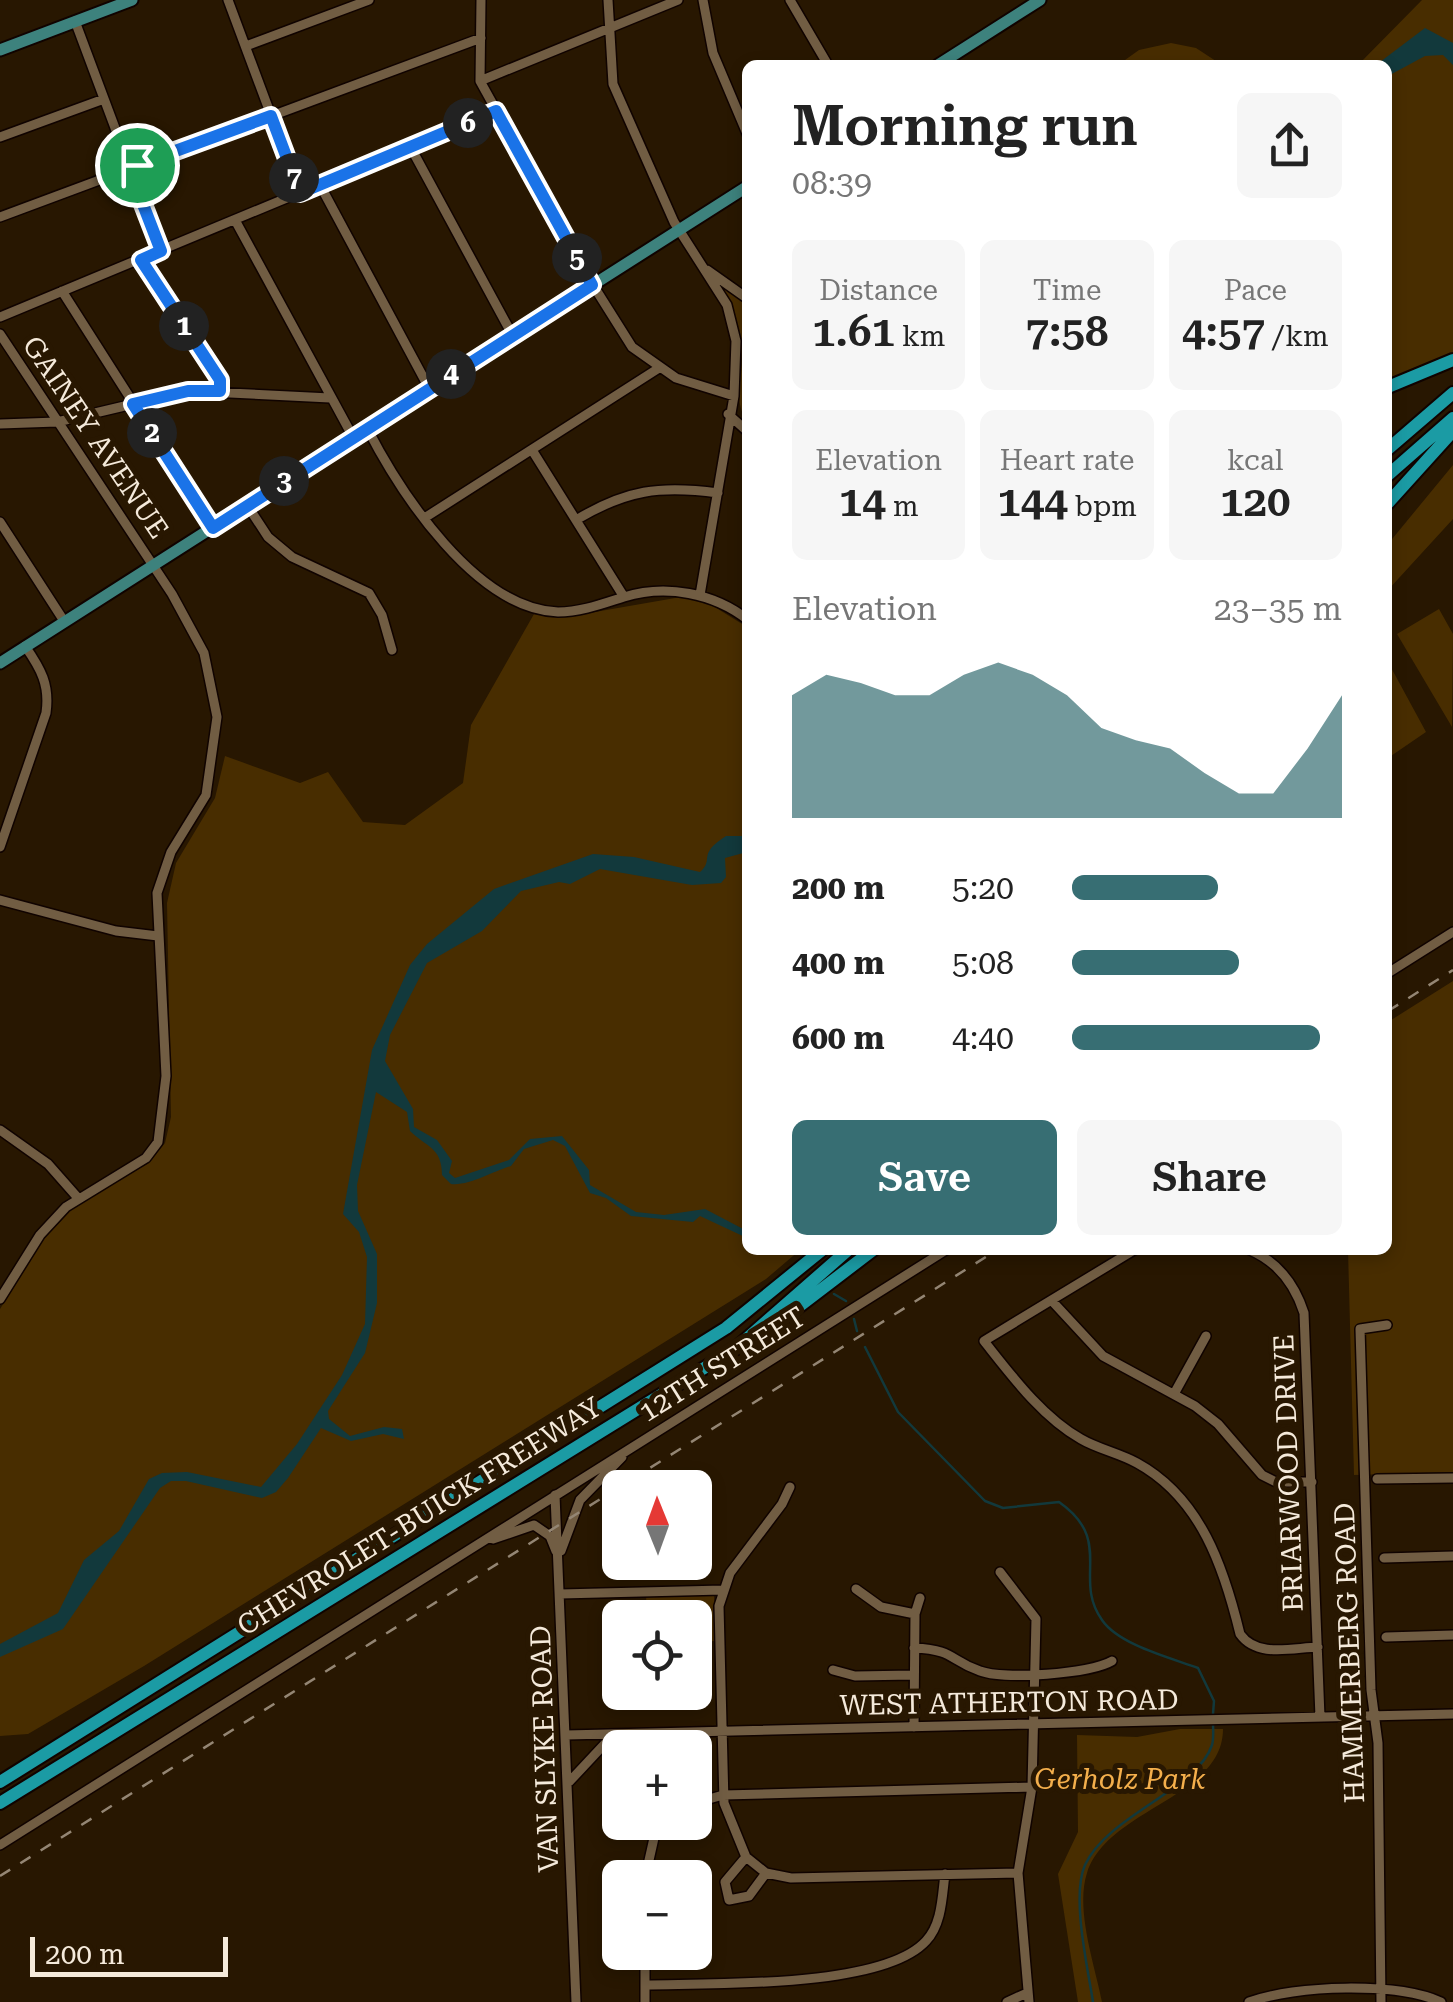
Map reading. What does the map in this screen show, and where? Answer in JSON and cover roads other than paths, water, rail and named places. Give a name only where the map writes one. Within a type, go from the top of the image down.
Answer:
[{"type":"highway","points":[[1392,385],[1453,360]]},
{"type":"highway","points":[[1392,446],[1453,393]]},
{"type":"highway","points":[[1392,471],[1453,418]]},
{"type":"highway","points":[[1392,499],[1453,431]]},
{"type":"highway","name":"CHEVROLET-BUICK FREEWAY","points":[[0,1782],[726,1328],[816,1255]]},
{"type":"highway","name":"CHEVROLET-BUICK FREEWAY","points":[[0,1803],[735,1348],[842,1255]]},
{"type":"highway","points":[[735,1348],[770,1332],[867,1255]]},
{"type":"main road","points":[[1,47],[132,0]]},
{"type":"main road","points":[[946,60],[1040,0]]},
{"type":"main road","points":[[0,663],[742,190]]},
{"type":"street","points":[[228,0],[300,193]]},
{"type":"street","points":[[246,46],[369,0]]},
{"type":"street","points":[[481,0],[480,81],[592,285],[632,347],[659,368],[734,396]]},
{"type":"street","points":[[608,0],[613,84],[678,230],[704,268],[733,324],[734,396],[700,595]]},
{"type":"street","points":[[480,81],[678,0]]},
{"type":"street","points":[[703,0],[713,53],[742,122]]},
{"type":"street","points":[[790,0],[825,60]]},
{"type":"street","points":[[75,21],[161,251]]},
{"type":"street","points":[[0,217],[481,38]]},
{"type":"street","points":[[0,137],[104,99]]},
{"type":"street","points":[[0,317],[496,111]]},
{"type":"street","points":[[410,148],[513,336]]},
{"type":"street","points":[[320,186],[429,388]]},
{"type":"street","points":[[235,220],[353,437]]},
{"type":"street","points":[[141,260],[220,380],[220,391]]},
{"type":"street","points":[[704,268],[742,294]]},
{"type":"street","points":[[62,291],[213,528]]},
{"type":"street","name":"GAINEY AVENUE","points":[[0,334],[154,566],[204,652],[217,717],[206,795],[171,852],[157,893],[166,1061],[164,1120],[158,1142],[146,1158],[78,1198],[40,1235],[0,1299]]},
{"type":"street","points":[[426,517],[659,368]]},
{"type":"street","points":[[0,424],[57,422],[188,391],[330,398]]},
{"type":"street","points":[[728,414],[742,427]]},
{"type":"street","points":[[367,428],[394,476],[482,582],[519,604],[571,611],[624,597],[666,592],[700,595],[742,617]]},
{"type":"street","points":[[532,450],[624,597]]},
{"type":"street","points":[[576,520],[626,494],[663,488],[718,493]]},
{"type":"street","points":[[247,506],[268,537],[292,557],[369,593],[382,616],[392,650]]},
{"type":"street","points":[[0,522],[64,621]]},
{"type":"street","points":[[0,848],[46,712],[48,694],[42,671],[25,646]]},
{"type":"street","points":[[0,900],[116,931],[158,936]]},
{"type":"street","points":[[1392,970],[1453,932]]},
{"type":"street","points":[[0,1130],[48,1164],[78,1198]]},
{"type":"street","name":"12TH STREET","points":[[0,1845],[938,1255]]},
{"type":"street","points":[[1126,1255],[984,1342],[1049,1415],[1079,1438],[1136,1462],[1164,1480],[1186,1504],[1217,1554],[1240,1634],[1247,1644],[1259,1650],[1318,1647]]},
{"type":"street","name":"BRIARWOOD DRIVE","points":[[1258,1255],[1278,1268],[1298,1296],[1304,1313],[1320,1717]]},
{"type":"street","points":[[1052,1301],[1103,1356],[1174,1394],[1218,1424],[1262,1475],[1276,1482],[1312,1482]]},
{"type":"street","name":"HAMMERBERG ROAD","points":[[1381,1996],[1360,1329],[1386,1325]]},
{"type":"street","points":[[1174,1394],[1206,1336]]},
{"type":"street","points":[[558,1558],[580,1500],[632,1447]]},
{"type":"street","points":[[1378,1479],[1453,1478]]},
{"type":"street","points":[[790,1486],[782,1504],[730,1573],[719,1606],[723,1796],[731,1829],[746,1857],[766,1873],[791,1878],[1018,1873]]},
{"type":"street","name":"VAN SLYKE ROAD","points":[[555,1495],[576,2002]]},
{"type":"street","points":[[448,1562],[526,1525],[547,1532],[558,1558]]},
{"type":"street","points":[[1384,1558],[1453,1556]]},
{"type":"street","points":[[1000,1572],[1034,1612],[1032,1787],[1018,1873],[1028,1997],[1007,2002]]},
{"type":"street","points":[[856,1589],[881,1606],[915,1614]]},
{"type":"street","points":[[560,1594],[724,1590]]},
{"type":"street","points":[[914,1727],[912,1676],[915,1614],[920,1598]]},
{"type":"street","points":[[1386,1637],[1453,1635]]},
{"type":"street","points":[[914,1648],[944,1649],[984,1674],[1095,1671],[1112,1660]]},
{"type":"street","points":[[833,1670],[856,1676],[912,1676]]},
{"type":"street","name":"WEST ATHERTON ROAD","points":[[712,1732],[1453,1714]]},
{"type":"street","name":"WEST ATHERTON ROAD","points":[[566,1735],[602,1734]]},
{"type":"street","points":[[568,1784],[602,1743]]},
{"type":"street","points":[[712,1799],[1032,1787]]},
{"type":"street","points":[[746,1857],[726,1882],[730,1900],[749,1896],[766,1873]]},
{"type":"street","points":[[645,1985],[807,1980],[894,1961],[913,1952],[933,1932],[944,1874]]},
{"type":"street","points":[[645,1970],[645,2002]]},
{"type":"street","points":[[1250,2002],[1294,1992],[1424,1994],[1442,2002]]},
{"type":"water","points":[[1425,28],[1453,43],[1453,65],[1443,55],[1425,56],[1392,74],[1392,60],[1383,60]]},
{"type":"water","points":[[726,836],[742,836],[742,853],[725,858],[726,877],[721,883],[692,885],[600,869],[570,884],[559,882],[521,891],[482,931],[427,963],[390,1035],[385,1061],[413,1109],[414,1127],[437,1140],[452,1161],[449,1173],[455,1178],[509,1160],[530,1139],[562,1136],[589,1170],[590,1185],[636,1212],[664,1215],[705,1209],[742,1228],[742,1236],[700,1216],[693,1222],[631,1216],[606,1198],[590,1193],[565,1146],[553,1140],[524,1149],[511,1166],[474,1181],[451,1184],[442,1175],[436,1153],[410,1131],[407,1112],[376,1092],[357,1185],[358,1211],[377,1254],[377,1303],[365,1353],[328,1411],[329,1419],[350,1436],[384,1427],[402,1429],[404,1439],[383,1434],[351,1441],[321,1428],[288,1478],[276,1492],[262,1498],[171,1481],[160,1488],[63,1629],[0,1657],[0,1644],[58,1613],[84,1560],[119,1531],[149,1479],[162,1473],[187,1472],[261,1487],[297,1444],[342,1375],[365,1324],[367,1257],[359,1232],[343,1214],[372,1050],[410,965],[427,944],[494,889],[593,854],[634,857],[700,872],[711,848]]},
{"type":"waterway","points":[[834,1294],[846,1301]]},
{"type":"waterway","points":[[854,1319],[857,1331]]},
{"type":"waterway","points":[[865,1347],[898,1412],[985,1501],[1003,1508],[1059,1502],[1076,1517],[1089,1545],[1090,1589],[1102,1620],[1133,1644],[1198,1668],[1214,1701],[1213,1714]]},
{"type":"waterway","points":[[1093,2002],[1080,1913],[1085,1865],[1112,1832],[1203,1761],[1213,1743],[1213,1722]]},
{"type":"railway","points":[[1392,1008],[1453,970]]},
{"type":"railway","points":[[0,1876],[989,1255]]},
{"type":"park label","name":"Gerholz Park","points":[[1120,1779]]}]
